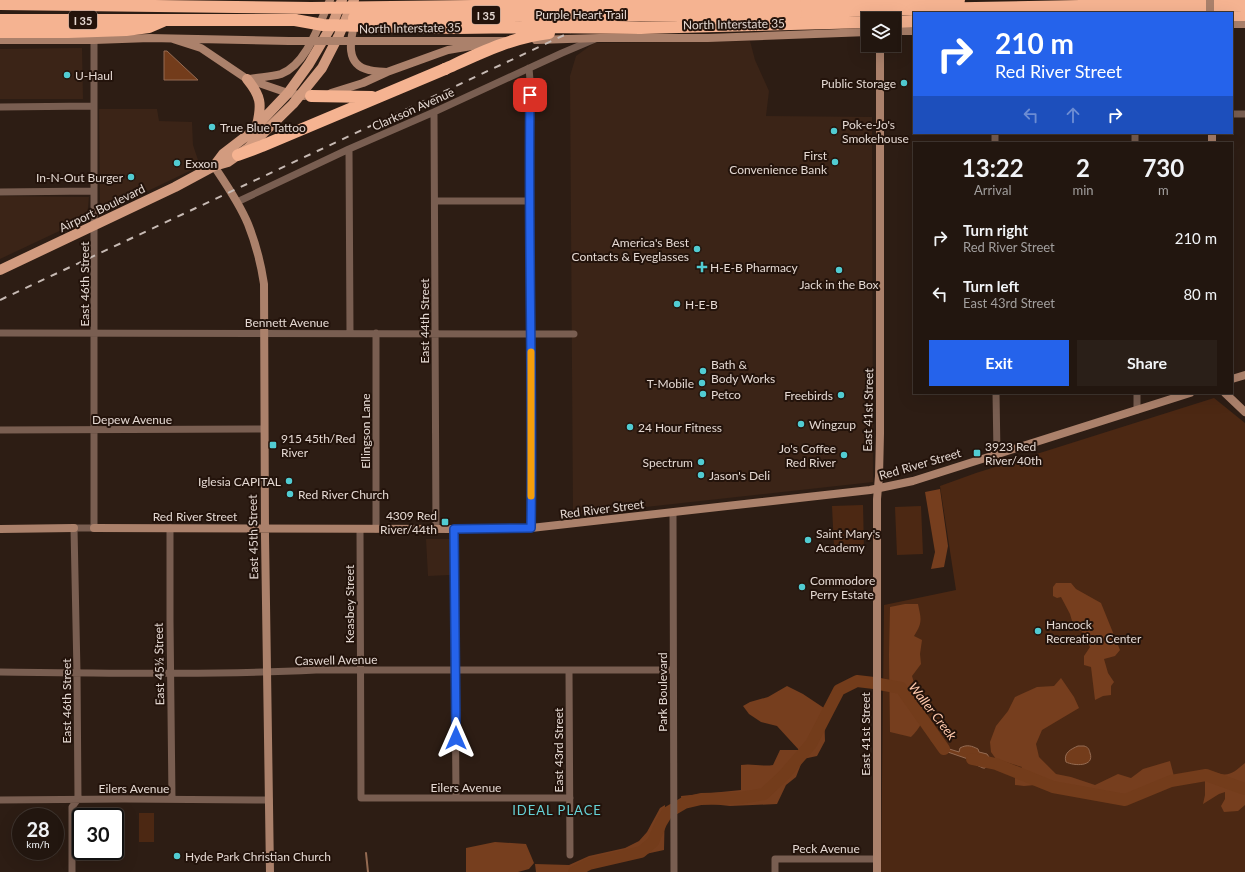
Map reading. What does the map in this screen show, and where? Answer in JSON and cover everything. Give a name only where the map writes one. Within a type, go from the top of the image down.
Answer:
[{"type":"highway","name":"Purple Heart Trail","points":[[308,8],[327,2],[387,0]]},
{"type":"highway","name":"Purple Heart Trail","points":[[0,20],[295,20],[523,15],[615,16],[959,0]]},
{"type":"highway","name":"Purple Heart Trail","points":[[0,4],[118,3],[308,8],[796,8],[819,13],[863,10],[1134,5],[1245,6]]},
{"type":"highway","points":[[819,13],[861,17]]},
{"type":"highway","points":[[1233,14],[1245,14]]},
{"type":"highway","points":[[0,32],[126,30],[149,27],[166,19]]},
{"type":"highway","name":"Purple Heart Trail","points":[[295,20],[323,25],[457,28],[641,28],[861,22]]},
{"type":"highway","points":[[901,22],[913,23]]},
{"type":"highway","points":[[238,155],[495,48],[529,37],[555,33],[641,28]]},
{"type":"highway","points":[[305,96],[378,97]]},
{"type":"main road","points":[[247,79],[280,74],[296,64],[307,49],[330,0]]},
{"type":"main road","name":"Airport Boulevard","points":[[214,166],[223,154],[257,126],[288,93],[309,64],[332,25],[342,0]]},
{"type":"main road","name":"Airport Boulevard","points":[[0,270],[95,226],[214,166],[228,162],[238,155],[255,142],[305,96],[322,68],[339,35],[354,0]]},
{"type":"main road","points":[[366,0],[359,11],[355,22],[352,33],[351,52],[358,64],[363,68],[387,72]]},
{"type":"main road","points":[[708,38],[723,24],[722,0]]},
{"type":"main road","points":[[736,0],[737,37]]},
{"type":"main road","points":[[751,0],[751,36]]},
{"type":"main road","points":[[762,0],[762,25],[782,35]]},
{"type":"main road","points":[[1210,0],[1210,12]]},
{"type":"main road","points":[[1233,24],[1245,24]]},
{"type":"main road","points":[[901,32],[913,31]]},
{"type":"main road","name":"North Interstate 35","points":[[0,40],[173,39],[289,41],[500,41],[599,38],[708,38],[861,32]]},
{"type":"main road","points":[[173,39],[201,48],[247,79],[288,93],[305,96],[336,92],[448,50],[500,41]]},
{"type":"main road","name":"East 41st Street","points":[[877,872],[877,499],[880,434],[880,52]]},
{"type":"main road","points":[[247,79],[257,93],[260,101],[261,109],[257,126]]},
{"type":"main road","name":"East 45th Street","points":[[214,166],[237,202],[248,223],[260,262],[264,284],[264,430],[270,872]]},
{"type":"main road","points":[[1233,379],[1245,375]]},
{"type":"main road","name":"Red River Street","points":[[94,528],[531,528],[878,488],[913,481],[1187,394]]},
{"type":"main road","points":[[1226,394],[1245,412]]},
{"type":"main road","name":"Red River Street","points":[[0,529],[74,528]]},
{"type":"street","name":"Clarkson Avenue","points":[[237,202],[349,149],[434,112],[528,68],[599,38]]},
{"type":"street","name":"East 46th Street","points":[[94,40],[94,528]]},
{"type":"street","points":[[528,68],[530,80],[529,201],[531,528]]},
{"type":"street","points":[[0,107],[94,106]]},
{"type":"street","name":"East 44th Street","points":[[434,112],[436,529]]},
{"type":"street","points":[[1233,114],[1245,114]]},
{"type":"street","points":[[349,149],[350,332]]},
{"type":"street","points":[[0,192],[94,191]]},
{"type":"street","points":[[435,201],[529,201]]},
{"type":"street","name":"Bennett Avenue","points":[[0,333],[350,332],[574,334]]},
{"type":"street","name":"Ellingson Lane","points":[[376,333],[376,529]]},
{"type":"street","points":[[996,394],[997,454]]},
{"type":"street","points":[[1137,394],[1137,410]]},
{"type":"street","name":"Depew Avenue","points":[[0,430],[264,430]]},
{"type":"street","name":"Park Boulevard","points":[[673,512],[674,872]]},
{"type":"street","name":"East 46th Street","points":[[72,872],[72,807],[78,799],[74,528]]},
{"type":"street","name":"Red River Street","points":[[74,528],[94,528]]},
{"type":"street","name":"East 45½ Street","points":[[170,528],[172,799]]},
{"type":"street","name":"Keasbey Street","points":[[360,529],[361,798]]},
{"type":"street","points":[[454,529],[456,798]]},
{"type":"street","name":"Caswell Avenue","points":[[0,672],[171,673],[361,670],[673,670]]},
{"type":"street","name":"East 43rd Street","points":[[569,670],[570,855]]},
{"type":"street","name":"Eilers Avenue","points":[[361,798],[570,798]]},
{"type":"street","name":"Eilers Avenue","points":[[0,800],[269,800]]},
{"type":"street","name":"Peck Avenue","points":[[775,872],[775,859],[877,859]]},
{"type":"shaded area","points":[[750,41],[755,60],[769,91],[766,116],[872,117],[873,482],[573,515],[570,76],[576,56],[594,43]]},
{"type":"shaded area","points":[[82,48],[83,99],[0,99],[0,49]]},
{"type":"shaded area","points":[[164,51],[167,51],[198,80],[164,80]]},
{"type":"shaded area","points":[[99,109],[157,109],[159,121],[192,122],[193,145],[200,166],[106,211],[100,210]]},
{"type":"shaded area","points":[[0,196],[89,197],[87,218],[0,259]]},
{"type":"shaded area","points":[[1214,398],[1245,423],[1245,872],[881,872],[884,605],[956,590],[940,486],[976,473]]},
{"type":"shaded area","points":[[940,489],[948,546],[944,567],[931,569],[935,552],[925,492]]},
{"type":"shaded area","points":[[863,505],[864,548],[834,548],[832,506]]},
{"type":"shaded area","points":[[921,506],[923,554],[897,555],[895,507]]},
{"type":"shaded area","points":[[426,539],[450,539],[450,575],[428,576]]},
{"type":"shaded area","points":[[1056,583],[1071,583],[1076,589],[1101,603],[1120,650],[1115,656],[1104,659],[1108,673],[1114,682],[1111,686],[1111,695],[1103,696],[1095,700],[1091,667],[1084,665],[1084,656],[1090,647],[1089,645],[1080,644],[1083,633],[1072,621],[1061,597],[1057,598],[1053,596],[1053,587]]},
{"type":"shaded area","points":[[905,604],[918,604],[920,624],[914,636],[922,640],[920,654],[921,664],[912,676],[923,708],[923,715],[922,722],[911,737],[890,732],[890,607]]},
{"type":"shaded area","points":[[1061,678],[1074,697],[1079,708],[1042,730],[1036,744],[1039,757],[1056,774],[1095,785],[1118,774],[1131,778],[1143,769],[1170,761],[1176,784],[1123,804],[1061,793],[1035,785],[1015,785],[1015,776],[1022,767],[996,759],[991,752],[990,742],[996,726],[1008,711],[1015,697],[1037,687],[1054,686]]},
{"type":"shaded area","points":[[787,686],[803,694],[824,708],[825,741],[817,756],[803,759],[796,777],[786,785],[777,804],[730,806],[702,803],[682,809],[681,796],[741,790],[741,765],[773,765],[780,750],[799,750],[777,726],[761,722],[749,714],[743,706],[750,702],[768,697]]},
{"type":"shaded area","points":[[933,736],[939,738],[946,748],[959,752],[960,748],[965,746],[972,746],[978,749],[979,752],[987,754],[989,757],[987,765],[983,768],[970,762],[968,759],[939,749],[931,740]]},
{"type":"shaded area","points":[[1078,746],[1088,748],[1091,758],[1089,761],[1078,765],[1066,762],[1066,756],[1070,750]]},
{"type":"shaded area","points":[[1245,763],[1245,805],[1238,811],[1224,812],[1221,806],[1225,799],[1225,792],[1203,804],[1205,795],[1205,781],[1214,772],[1219,774],[1228,774]]},
{"type":"shaded area","points":[[1202,773],[1219,777],[1216,781],[1203,778],[1182,782],[1179,780],[1180,777]]},
{"type":"shaded area","points":[[665,805],[664,850],[595,865],[583,872],[536,872],[535,864],[569,865],[589,856],[625,848],[639,841],[647,832],[660,808]]},
{"type":"shaded area","points":[[139,813],[154,813],[154,842],[139,842]]},
{"type":"shaded area","points":[[495,842],[526,844],[534,863],[529,869],[518,872],[466,872],[466,848]]},
{"type":"waterway","name":"Waller Creek","points":[[574,872],[589,864],[641,852],[653,842],[667,813],[684,803],[701,799],[741,798],[764,794],[784,775],[811,744],[839,690],[857,681],[901,688],[944,749]]},
{"type":"waterway","name":"Waller Creek","points":[[972,759],[996,764],[1053,787],[1125,800],[1171,781],[1206,775],[1245,789]]},
{"type":"waterway","points":[[366,853],[368,872]]},
{"type":"railway","points":[[0,300],[639,0]]},
{"type":"slow traffic","points":[[531,352],[531,496]]},
{"type":"place","name":"U-Haul","points":[[67,75]]},
{"type":"place","name":"Public Storage","points":[[904,83]]},
{"type":"place","name":"True Blue Tattoo","points":[[212,127]]},
{"type":"place","name":"Pok-e-Jo's Smokehouse","points":[[834,131]]},
{"type":"place","name":"First Convenience Bank","points":[[835,162]]},
{"type":"place","name":"Exxon","points":[[177,163]]},
{"type":"place","name":"In-N-Out Burger","points":[[131,177]]},
{"type":"place","name":"America's Best Contacts & Eyeglasses","points":[[697,249]]},
{"type":"place","name":"H-E-B Pharmacy","points":[[702,267]]},
{"type":"place","name":"Jack in the Box","points":[[839,270]]},
{"type":"place","name":"H-E-B","points":[[677,304]]},
{"type":"place","name":"Bath & Body Works","points":[[703,371]]},
{"type":"place","name":"T-Mobile","points":[[702,383]]},
{"type":"place","name":"Petco","points":[[703,394]]},
{"type":"place","name":"Freebirds","points":[[841,395]]},
{"type":"place","name":"Wingzup","points":[[801,424]]},
{"type":"place","name":"24 Hour Fitness","points":[[630,427]]},
{"type":"place","name":"915 45th/Red River","points":[[273,445]]},
{"type":"place","name":"3923 Red River/40th","points":[[977,453]]},
{"type":"place","name":"Jo's Coffee Red River","points":[[844,455]]},
{"type":"place","name":"Spectrum","points":[[701,462]]},
{"type":"place","name":"Jason's Deli","points":[[701,475]]},
{"type":"place","name":"Iglesia CAPITAL","points":[[289,481]]},
{"type":"place","name":"Red River Church","points":[[290,494]]},
{"type":"place","name":"4309 Red River/44th","points":[[445,522]]},
{"type":"place","name":"Saint Mary's Academy","points":[[808,540]]},
{"type":"place","name":"Commodore Perry Estate","points":[[802,587]]},
{"type":"place","name":"Hancock Recreation Center","points":[[1038,631]]},
{"type":"place","name":"Hyde Park Christian Church","points":[[177,856]]},
{"type":"district","name":"IDEAL PLACE","points":[[557,810]]},
{"type":"route","points":[[456,738],[454,529],[531,528],[529,201],[530,95]]}]
